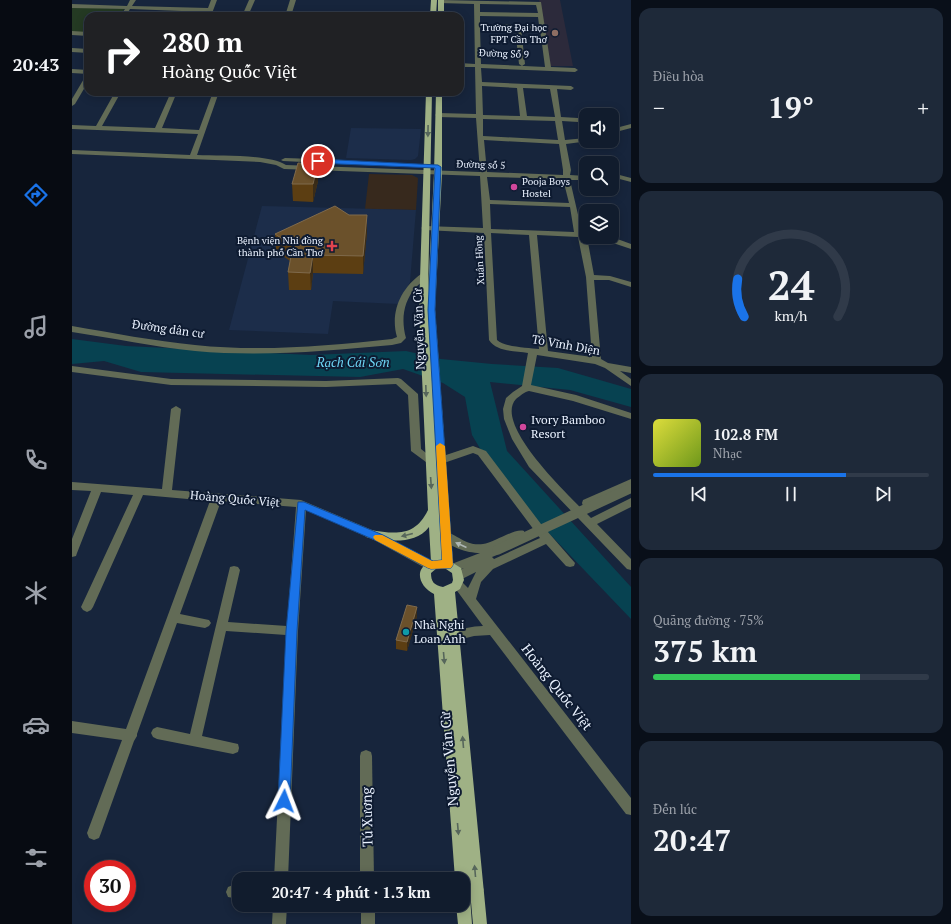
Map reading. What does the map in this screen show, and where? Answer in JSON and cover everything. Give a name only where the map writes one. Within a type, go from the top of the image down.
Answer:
[{"type":"main road","points":[[433,12],[434,1],[441,1],[441,12]]},
{"type":"main road","name":"Nguyễn Văn Cừ","points":[[429,96],[424,276],[440,443],[446,535],[462,872]]},
{"type":"main road","name":"Nguyễn Văn Cừ","points":[[439,96],[438,170],[427,310],[429,444],[433,511],[447,576],[454,636],[469,872]]},
{"type":"main road","points":[[428,115],[438,115]]},
{"type":"main road","points":[[370,534],[392,537],[408,536],[421,530],[430,519],[433,511]]},
{"type":"main road","name":"Nguyễn Văn Cừ","points":[[470,890],[480,924]]},
{"type":"main road","points":[[464,912],[465,924]]},
{"type":"street","points":[[126,12],[133,0]]},
{"type":"street","points":[[72,6],[210,10],[214,0]]},
{"type":"street","points":[[247,12],[252,0]]},
{"type":"street","points":[[289,12],[292,0]]},
{"type":"street","points":[[441,1],[539,4],[548,66]]},
{"type":"street","name":"Xuân Hồng","points":[[477,3],[480,138],[488,231],[492,340],[496,344]]},
{"type":"street","points":[[478,14],[541,15]]},
{"type":"street","points":[[478,26],[543,27]]},
{"type":"street","points":[[518,27],[522,64]]},
{"type":"street","points":[[72,34],[84,34]]},
{"type":"street","points":[[72,51],[84,52]]},
{"type":"street","points":[[464,63],[548,66],[575,70]]},
{"type":"street","name":"Đường Số 9","points":[[478,64],[522,64],[548,66]]},
{"type":"street","points":[[72,72],[84,72]]},
{"type":"street","points":[[72,104],[84,84]]},
{"type":"street","points":[[479,84],[571,88]]},
{"type":"street","points":[[520,86],[524,118]]},
{"type":"street","points":[[553,87],[566,174],[579,225]]},
{"type":"street","points":[[98,128],[116,96]]},
{"type":"street","points":[[158,130],[172,96]]},
{"type":"street","points":[[193,157],[215,96]]},
{"type":"street","points":[[438,115],[578,120]]},
{"type":"street","points":[[619,129],[631,126]]},
{"type":"street","points":[[72,127],[202,132]]},
{"type":"street","points":[[619,136],[625,135]]},
{"type":"street","points":[[480,138],[562,142],[579,141]]},
{"type":"street","name":"Đường số 5","points":[[72,152],[260,160],[278,163],[284,167],[427,169],[579,174]]},
{"type":"street","points":[[619,177],[631,180]]},
{"type":"street","points":[[486,202],[573,205]]},
{"type":"street","points":[[425,228],[579,235]]},
{"type":"street","points":[[533,233],[544,352]]},
{"type":"street","points":[[619,242],[631,247]]},
{"type":"street","points":[[584,244],[590,277],[597,360]]},
{"type":"street","name":"Đường dân cư","points":[[72,329],[195,348],[261,351],[332,348],[398,341],[402,338],[398,316],[404,299],[414,282],[424,276]]},
{"type":"street","points":[[590,277],[610,278],[631,285]]},
{"type":"street","name":"Tô Vĩnh Diện","points":[[496,344],[533,354],[544,352],[597,360],[606,365],[631,370]]},
{"type":"street","points":[[533,354],[527,385],[509,400],[507,413],[512,428],[522,449],[533,464],[631,566]]},
{"type":"street","points":[[606,365],[631,383]]},
{"type":"street","points":[[72,369],[171,382],[326,384],[398,380],[413,394],[416,451],[430,460]]},
{"type":"street","points":[[527,385],[631,416]]},
{"type":"street","points":[[167,493],[176,409]]},
{"type":"street","points":[[441,460],[473,449],[482,453],[537,527],[570,563]]},
{"type":"street","points":[[576,508],[631,483]]},
{"type":"street","name":"Hoàng Quốc Việt","points":[[72,486],[301,504],[370,534],[447,576],[494,630],[631,809]]},
{"type":"street","points":[[72,553],[77,529],[97,488]]},
{"type":"street","points":[[498,553],[631,488]]},
{"type":"street","points":[[87,607],[139,492]]},
{"type":"street","points":[[447,576],[631,494]]},
{"type":"street","points":[[94,833],[131,736],[217,497]]},
{"type":"street","points":[[590,523],[631,502]]},
{"type":"street","points":[[281,872],[292,631],[301,504]]},
{"type":"street","points":[[446,535],[459,545],[472,549],[483,550],[537,527]]},
{"type":"street","points":[[470,601],[476,580],[489,566],[548,539]]},
{"type":"street","points":[[195,740],[234,570]]},
{"type":"street","points":[[173,618],[205,623]]},
{"type":"street","points":[[221,626],[292,631]]},
{"type":"street","points":[[454,636],[474,630],[494,630]]},
{"type":"street","points":[[72,727],[131,736]]},
{"type":"street","points":[[157,733],[233,748]]},
{"type":"street","name":"Tú Xương","points":[[366,756],[367,872]]},
{"type":"street","points":[[279,924],[280,912]]},
{"type":"street","points":[[368,912],[368,924]]},
{"type":"shaded area","name":"Trường Đại học FPT Cần Thơ","points":[[539,0],[560,0],[573,66],[549,66]]},
{"type":"shaded area","points":[[351,128],[421,129],[418,156],[411,160],[346,158]]},
{"type":"shaded area","points":[[369,174],[412,175],[418,178],[416,210],[365,209]]},
{"type":"shaded area","name":"Bệnh viện Nhi đồng thành phố Cần Thơ","points":[[262,206],[416,210],[410,282],[399,304],[333,301],[328,334],[229,330]]},
{"type":"green space","points":[[72,7],[124,9],[122,12],[84,12],[84,33],[72,32]]},
{"type":"water","name":"Rạch Cái Sơn","points":[[72,339],[126,346],[311,355],[406,351],[441,359],[558,368],[631,389],[631,407],[570,390],[490,382],[507,451],[631,587],[631,619],[500,482],[472,435],[465,397],[443,383],[403,369],[360,377],[141,372],[104,361],[72,364]]},
{"type":"building","points":[[298,163],[318,164],[313,184],[292,184]]},
{"type":"building","points":[[335,206],[349,215],[367,215],[363,256],[313,255],[310,273],[288,272],[293,246],[275,234]]},
{"type":"building","points":[[407,605],[417,607],[407,642],[396,640]]},
{"type":"slow traffic","points":[[378,537],[431,566],[437,564],[448,565],[440,446]]},
{"type":"place","name":"Trường Đại học FPT Cần Thơ","points":[[555,33]]},
{"type":"place","name":"Pooja Boys Hostel","points":[[514,187]]},
{"type":"place","name":"Bệnh viện Nhi đồng thành phố Cần Thơ","points":[[332,246]]},
{"type":"place","name":"Ivory Bamboo Resort","points":[[523,427]]},
{"type":"place","name":"Nhà Nghỉ Loan Anh","points":[[406,632]]},
{"type":"route","points":[[284,801],[292,631],[301,504],[380,538],[431,566],[437,564],[448,565],[431,310],[438,167],[318,161]]}]
